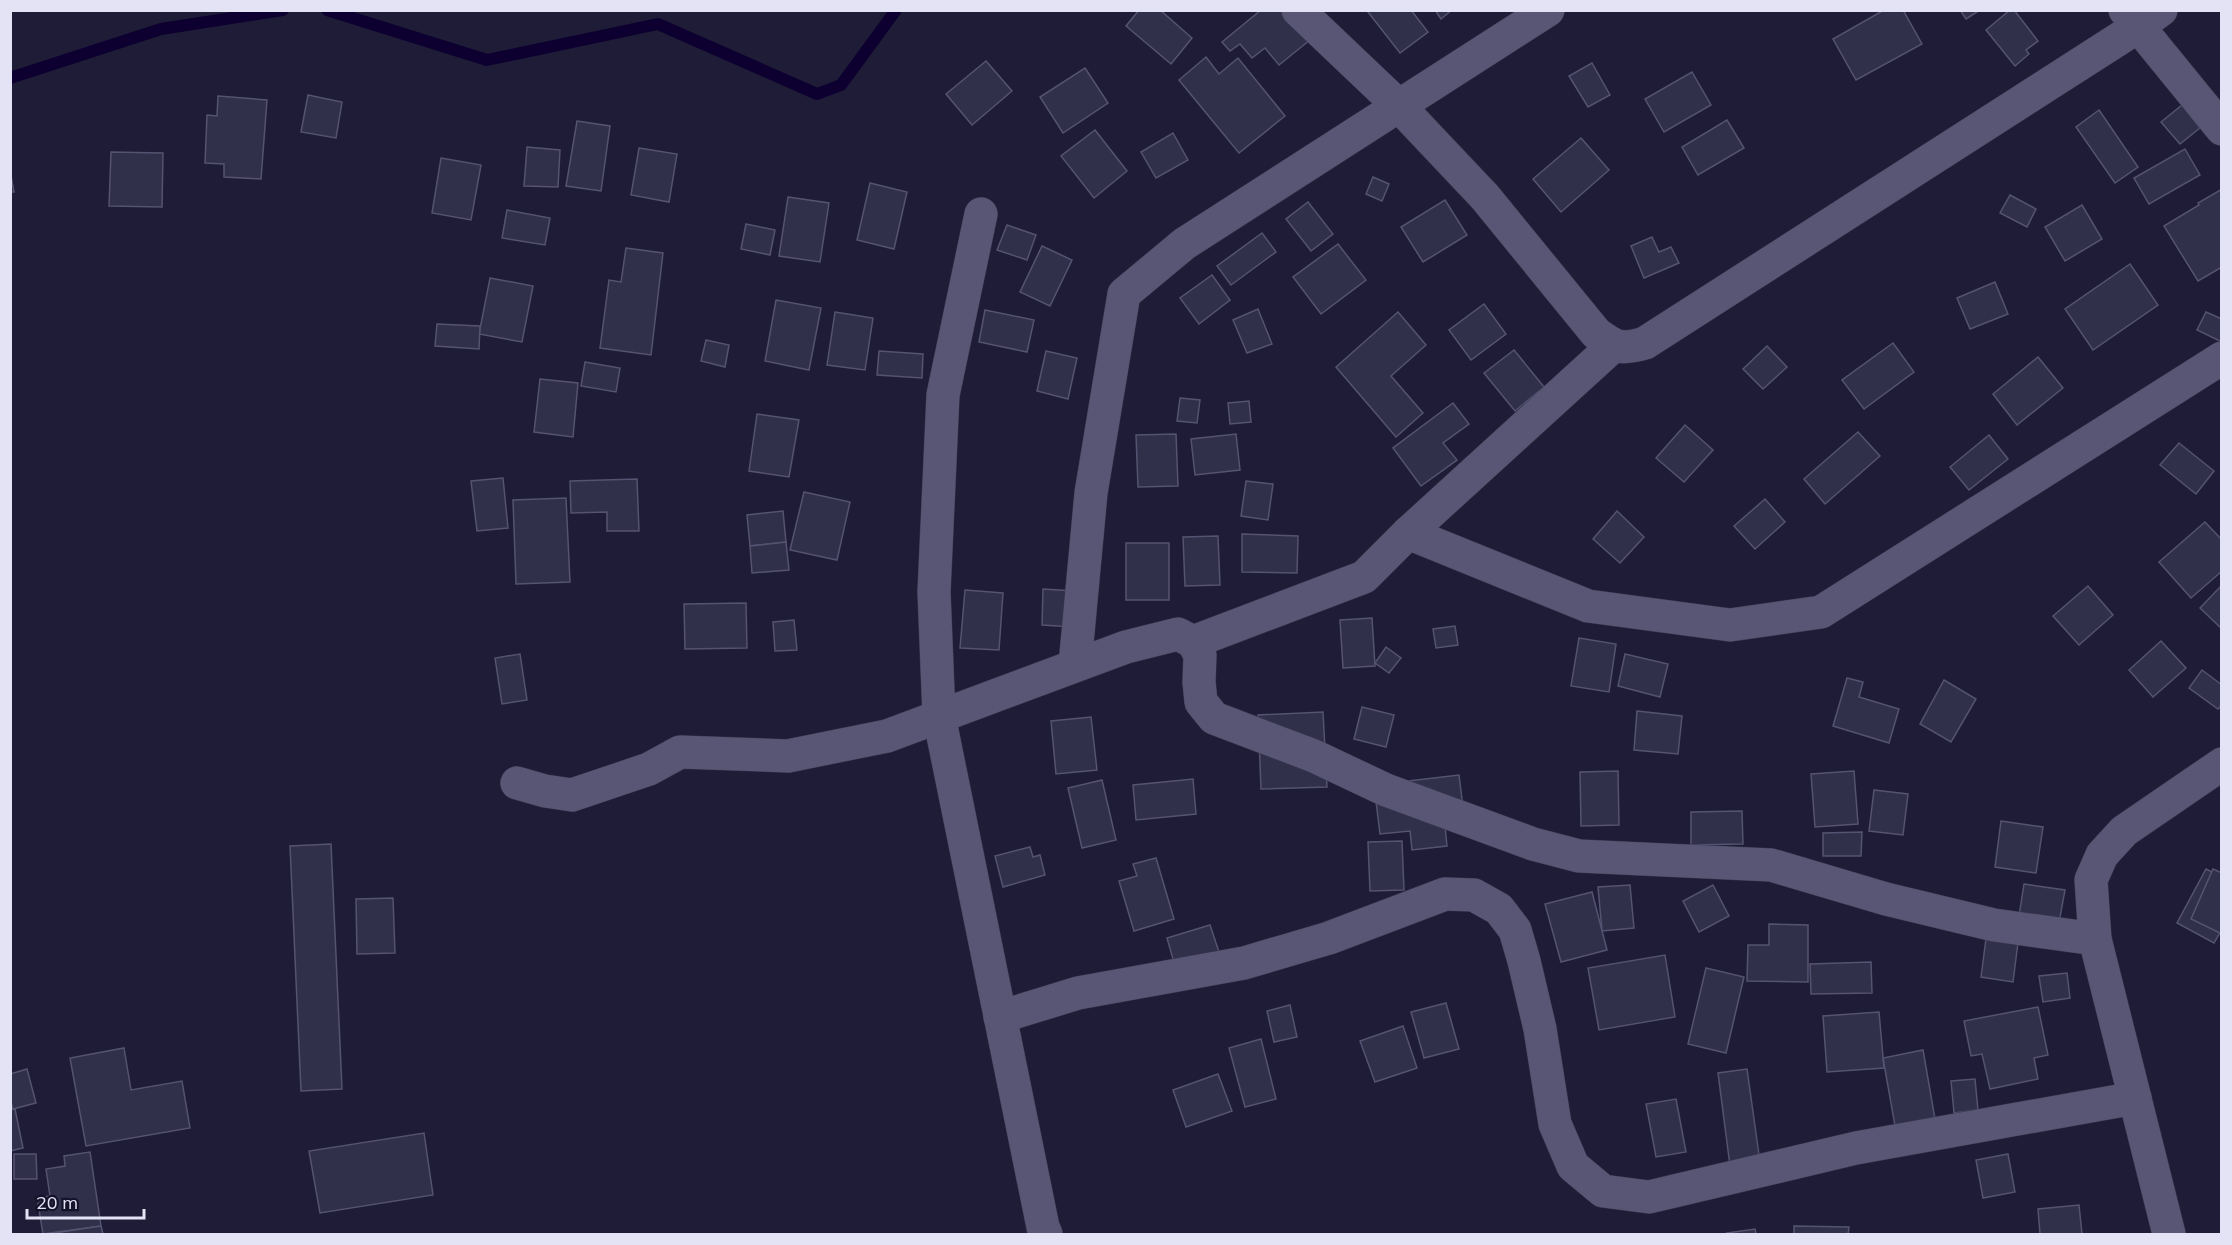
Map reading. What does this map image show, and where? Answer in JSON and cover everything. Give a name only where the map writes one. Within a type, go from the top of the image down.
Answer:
[{"type":"street","points":[[1298,10],[1399,106],[1485,197],[1596,333],[1614,346],[1629,347],[1645,343],[2142,16],[2222,129]]},
{"type":"street","points":[[1075,665],[1091,493],[1124,294],[1184,244],[1548,10]]},
{"type":"street","points":[[981,214],[943,395],[934,592],[939,716],[1046,1234]]},
{"type":"street","points":[[1193,642],[1364,577],[1408,533],[1614,346]]},
{"type":"street","points":[[1408,533],[1588,606],[1730,625],[1821,612],[2222,358]]},
{"type":"street","points":[[517,783],[545,791],[572,795],[649,769],[680,752],[788,756],[887,736],[1126,647],[1178,634],[1193,642],[1200,655],[1201,702],[1214,718],[1314,756],[1386,790],[1533,844],[1579,856],[1771,865],[1886,899],[1994,925],[2095,939]]},
{"type":"street","points":[[2169,1234],[2095,939],[2091,880],[2102,855],[2124,831],[2222,764]]},
{"type":"street","points":[[1000,1017],[1078,993],[1244,963],[1329,938],[1444,894],[1474,895],[1498,909],[1515,930],[1540,1029],[1555,1124],[1573,1166],[1604,1191],[1649,1197],[1856,1149],[2135,1098]]},
{"type":"building","points":[[1139,10],[1160,10],[1192,38],[1171,64],[1126,26]]},
{"type":"building","points":[[1261,10],[1286,10],[1310,40],[1279,65],[1265,48],[1252,58],[1240,44],[1230,51],[1222,42]]},
{"type":"building","points":[[1370,10],[1411,10],[1428,32],[1400,53],[1368,12]]},
{"type":"building","points":[[1435,10],[1452,10],[1441,19]]},
{"type":"building","points":[[1884,10],[1903,10],[1922,44],[1856,80],[1833,39]]},
{"type":"building","points":[[1960,10],[1980,10],[1966,19]]},
{"type":"building","points":[[2010,10],[2014,10],[2038,41],[2026,50],[2029,54],[2015,66],[1986,30]]},
{"type":"building","points":[[1206,57],[1219,74],[1238,58],[1285,116],[1239,153],[1179,80]]},
{"type":"building","points":[[986,61],[1012,91],[972,125],[946,94]]},
{"type":"building","points":[[1592,63],[1610,95],[1588,107],[1569,76]]},
{"type":"building","points":[[1085,68],[1108,103],[1063,133],[1040,97]]},
{"type":"building","points":[[1692,72],[1711,105],[1664,132],[1645,99]]},
{"type":"building","points":[[308,95],[342,102],[336,138],[301,132]]},
{"type":"building","points":[[218,96],[267,100],[261,179],[224,177],[224,164],[205,163],[207,115],[217,116]]},
{"type":"building","points":[[2182,105],[2200,128],[2180,144],[2161,122]]},
{"type":"building","points":[[2099,110],[2138,167],[2115,183],[2076,127]]},
{"type":"building","points":[[1727,120],[1744,148],[1698,175],[1682,147]]},
{"type":"building","points":[[577,121],[610,126],[601,191],[566,186]]},
{"type":"building","points":[[1095,130],[1127,171],[1094,198],[1061,156]]},
{"type":"building","points":[[1173,133],[1188,160],[1156,178],[1141,152]]},
{"type":"building","points":[[1581,138],[1609,170],[1561,212],[1533,179]]},
{"type":"building","points":[[527,147],[560,150],[558,187],[524,186]]},
{"type":"building","points":[[639,148],[677,154],[669,202],[631,195]]},
{"type":"building","points":[[2185,149],[2200,175],[2149,204],[2134,178]]},
{"type":"building","points":[[111,152],[163,153],[162,207],[109,206]]},
{"type":"building","points":[[441,158],[481,165],[471,220],[432,213]]},
{"type":"building","points":[[10,170],[14,192],[10,192]]},
{"type":"building","points":[[1373,177],[1389,184],[1382,201],[1366,194]]},
{"type":"building","points":[[870,183],[907,192],[894,249],[857,240]]},
{"type":"building","points":[[2222,189],[2222,267],[2198,281],[2164,226]]},
{"type":"building","points":[[2010,195],[2036,209],[2027,227],[2000,213]]},
{"type":"building","points":[[788,197],[829,203],[820,262],[779,256]]},
{"type":"building","points":[[1445,200],[1467,235],[1423,262],[1401,227]]},
{"type":"building","points":[[1308,202],[1333,234],[1311,251],[1286,219]]},
{"type":"building","points":[[2082,205],[2102,239],[2065,261],[2045,227]]},
{"type":"building","points":[[507,210],[550,218],[545,245],[502,238]]},
{"type":"building","points":[[746,224],[775,230],[770,255],[741,249]]},
{"type":"building","points":[[1007,225],[1036,235],[1027,260],[997,250]]},
{"type":"building","points":[[1262,233],[1276,252],[1231,285],[1217,266]]},
{"type":"building","points":[[1652,237],[1659,252],[1671,247],[1679,263],[1644,278],[1631,246]]},
{"type":"building","points":[[1338,244],[1366,280],[1321,314],[1293,277]]},
{"type":"building","points":[[1042,246],[1072,260],[1050,306],[1020,292]]},
{"type":"building","points":[[626,248],[663,253],[651,355],[600,348],[609,280],[621,282]]},
{"type":"building","points":[[2130,264],[2158,305],[2093,350],[2065,309]]},
{"type":"building","points":[[1212,275],[1230,300],[1199,324],[1180,298]]},
{"type":"building","points":[[490,278],[533,286],[522,342],[479,334]]},
{"type":"building","points":[[1995,282],[2008,314],[1970,329],[1957,298]]},
{"type":"building","points":[[776,300],[821,308],[809,370],[765,361]]},
{"type":"building","points":[[1484,304],[1506,334],[1471,360],[1449,330]]},
{"type":"building","points":[[1258,309],[1272,344],[1247,353],[1233,320]]},
{"type":"building","points":[[985,310],[1034,320],[1027,352],[979,342]]},
{"type":"building","points":[[835,312],[873,318],[865,370],[827,365]]},
{"type":"building","points":[[1398,312],[1426,345],[1391,376],[1423,413],[1396,437],[1336,367]]},
{"type":"building","points":[[2206,312],[2222,319],[2222,342],[2197,330]]},
{"type":"building","points":[[437,324],[480,326],[479,349],[435,346]]},
{"type":"building","points":[[706,340],[729,345],[725,367],[701,361]]},
{"type":"building","points":[[1893,343],[1914,372],[1864,409],[1842,380]]},
{"type":"building","points":[[1767,346],[1787,367],[1763,389],[1743,369]]},
{"type":"building","points":[[1514,350],[1544,387],[1515,411],[1484,373]]},
{"type":"building","points":[[879,351],[923,354],[922,378],[877,375]]},
{"type":"building","points":[[1046,351],[1077,358],[1068,399],[1037,391]]},
{"type":"building","points":[[2038,357],[2063,388],[2017,425],[1993,394]]},
{"type":"building","points":[[585,362],[620,368],[616,392],[581,386]]},
{"type":"building","points":[[540,379],[578,383],[573,437],[534,432]]},
{"type":"building","points":[[1180,398],[1200,400],[1197,423],[1177,421]]},
{"type":"building","points":[[1249,401],[1251,422],[1230,424],[1228,403]]},
{"type":"building","points":[[1453,403],[1469,424],[1443,443],[1457,460],[1421,486],[1393,448]]},
{"type":"building","points":[[757,414],[799,420],[789,477],[749,471]]},
{"type":"building","points":[[1685,425],[1713,450],[1684,482],[1656,458]]},
{"type":"building","points":[[1858,432],[1880,456],[1825,504],[1804,479]]},
{"type":"building","points":[[1176,434],[1178,486],[1138,487],[1136,435]]},
{"type":"building","points":[[1236,434],[1240,470],[1195,475],[1191,439]]},
{"type":"building","points":[[1989,435],[2008,459],[1969,490],[1950,467]]},
{"type":"building","points":[[2179,443],[2214,471],[2196,494],[2160,465]]},
{"type":"building","points":[[503,478],[508,528],[477,531],[471,481]]},
{"type":"building","points":[[637,479],[639,531],[607,531],[607,512],[571,513],[570,481]]},
{"type":"building","points":[[1246,481],[1273,484],[1268,520],[1241,516]]},
{"type":"building","points":[[804,492],[850,502],[837,560],[790,550]]},
{"type":"building","points":[[566,498],[570,582],[516,584],[513,500]]},
{"type":"building","points":[[1765,499],[1785,522],[1755,549],[1734,526]]},
{"type":"building","points":[[783,511],[786,542],[750,546],[747,515]]},
{"type":"building","points":[[1617,511],[1644,537],[1620,563],[1593,539]]},
{"type":"building","points":[[2205,522],[2222,540],[2222,571],[2191,598],[2159,562]]},
{"type":"building","points":[[1242,534],[1298,536],[1297,573],[1242,572]]},
{"type":"building","points":[[1218,536],[1220,585],[1185,586],[1183,537]]},
{"type":"building","points":[[786,542],[789,570],[752,573],[750,546]]},
{"type":"building","points":[[1126,543],[1169,543],[1169,600],[1126,600]]},
{"type":"building","points":[[2222,585],[2222,629],[2200,608]]},
{"type":"building","points":[[2088,586],[2113,615],[2079,645],[2053,616]]},
{"type":"building","points":[[1043,589],[1074,591],[1072,627],[1042,625]]},
{"type":"building","points":[[965,590],[1003,593],[999,650],[960,648]]},
{"type":"building","points":[[746,603],[747,648],[685,649],[684,604]]},
{"type":"building","points":[[1372,618],[1375,666],[1343,668],[1340,620]]},
{"type":"building","points":[[794,620],[797,650],[775,651],[773,622]]},
{"type":"building","points":[[1455,626],[1458,645],[1436,648],[1433,629]]},
{"type":"building","points":[[1579,638],[1616,644],[1609,692],[1571,686]]},
{"type":"building","points":[[2161,641],[2186,668],[2153,697],[2129,670]]},
{"type":"building","points":[[1386,647],[1401,658],[1389,673],[1375,663]]},
{"type":"building","points":[[520,654],[527,700],[502,704],[495,658]]},
{"type":"building","points":[[1625,654],[1668,664],[1660,697],[1618,686]]},
{"type":"building","points":[[2202,670],[2222,685],[2222,705],[2218,709],[2189,688]]},
{"type":"building","points":[[1847,678],[1863,682],[1859,697],[1899,709],[1889,743],[1833,726]]},
{"type":"building","points":[[1944,680],[1976,699],[1951,742],[1920,724]]},
{"type":"building","points":[[1362,707],[1394,715],[1386,747],[1354,739]]},
{"type":"building","points":[[1637,711],[1682,716],[1678,754],[1634,750]]},
{"type":"building","points":[[1323,712],[1327,787],[1261,789],[1258,715]]},
{"type":"building","points":[[1091,717],[1097,770],[1056,774],[1051,721]]},
{"type":"building","points":[[1618,771],[1619,825],[1581,826],[1580,772]]},
{"type":"building","points":[[1854,771],[1858,824],[1815,827],[1811,774]]},
{"type":"building","points":[[1459,775],[1465,823],[1445,826],[1447,846],[1412,850],[1410,831],[1380,834],[1374,785]]},
{"type":"building","points":[[1193,779],[1196,814],[1136,820],[1133,785]]},
{"type":"building","points":[[1102,780],[1116,840],[1082,848],[1068,788]]},
{"type":"building","points":[[1874,790],[1908,794],[1903,835],[1869,831]]},
{"type":"building","points":[[1742,811],[1743,844],[1691,845],[1691,812]]},
{"type":"building","points":[[2001,821],[2043,827],[2036,873],[1995,867]]},
{"type":"building","points":[[1862,832],[1861,856],[1823,856],[1823,833]]},
{"type":"building","points":[[1402,841],[1404,890],[1370,891],[1368,842]]},
{"type":"building","points":[[331,844],[342,1089],[301,1091],[290,846]]},
{"type":"building","points":[[1030,847],[1033,857],[1040,855],[1045,875],[1003,887],[995,856]]},
{"type":"building","points":[[1156,858],[1174,919],[1134,931],[1119,881],[1137,876],[1133,864]]},
{"type":"building","points":[[2206,869],[2222,877],[2222,929],[2214,943],[2177,923]]},
{"type":"building","points":[[2213,869],[2222,873],[2222,934],[2191,919]]},
{"type":"building","points":[[2024,884],[2065,890],[2059,923],[2019,916]]},
{"type":"building","points":[[1630,885],[1634,928],[1602,931],[1598,887]]},
{"type":"building","points":[[1713,885],[1729,916],[1699,932],[1683,901]]},
{"type":"building","points":[[1592,892],[1607,950],[1561,962],[1545,904]]},
{"type":"building","points":[[393,898],[395,953],[357,954],[356,899]]},
{"type":"building","points":[[1769,924],[1808,925],[1808,982],[1747,981],[1748,945],[1769,945]]},
{"type":"building","points":[[1210,925],[1219,952],[1175,966],[1167,938]]},
{"type":"building","points":[[1987,931],[2019,935],[2013,982],[1981,977]]},
{"type":"building","points":[[1665,955],[1675,1017],[1599,1030],[1588,968]]},
{"type":"building","points":[[1871,962],[1872,993],[1811,994],[1810,964]]},
{"type":"building","points":[[1706,968],[1744,977],[1726,1053],[1688,1044]]},
{"type":"building","points":[[2067,973],[2070,998],[2043,1002],[2039,976]]},
{"type":"building","points":[[1446,1003],[1459,1049],[1424,1058],[1411,1012]]},
{"type":"building","points":[[1290,1005],[1297,1037],[1274,1042],[1267,1011]]},
{"type":"building","points":[[2038,1007],[2048,1055],[2034,1058],[2038,1079],[1990,1089],[1982,1054],[1971,1056],[1964,1021]]},
{"type":"building","points":[[1879,1012],[1884,1068],[1827,1072],[1823,1016]]},
{"type":"building","points":[[1403,1026],[1417,1068],[1375,1082],[1360,1041]]},
{"type":"building","points":[[1261,1039],[1276,1099],[1245,1107],[1229,1048]]},
{"type":"building","points":[[124,1048],[131,1090],[182,1081],[190,1128],[86,1146],[70,1058]]},
{"type":"building","points":[[1923,1050],[1935,1119],[1895,1126],[1883,1058]]},
{"type":"building","points":[[27,1069],[36,1103],[13,1109],[10,1099],[10,1074]]},
{"type":"building","points":[[1747,1069],[1760,1162],[1730,1166],[1718,1073]]},
{"type":"building","points":[[1218,1074],[1232,1111],[1186,1127],[1173,1090]]},
{"type":"building","points":[[1975,1079],[1978,1110],[1954,1113],[1951,1081]]},
{"type":"building","points":[[1676,1099],[1686,1152],[1656,1157],[1646,1104]]},
{"type":"building","points":[[15,1109],[23,1148],[10,1151],[10,1110]]},
{"type":"building","points":[[424,1133],[433,1195],[320,1213],[309,1151]]},
{"type":"building","points":[[90,1152],[101,1226],[43,1234],[37,1198],[50,1196],[46,1169],[65,1166],[64,1156]]},
{"type":"building","points":[[14,1154],[36,1154],[37,1179],[14,1179]]},
{"type":"building","points":[[2008,1154],[2015,1192],[1983,1198],[1976,1160]]},
{"type":"building","points":[[2079,1205],[2082,1234],[2040,1234],[2038,1209]]},
{"type":"building","points":[[101,1226],[103,1234],[48,1234]]},
{"type":"building","points":[[1794,1226],[1849,1227],[1848,1234],[1794,1234]]},
{"type":"building","points":[[1755,1229],[1756,1234],[1727,1233]]},
{"type":"waterway","points":[[10,78],[161,29],[283,10]]},
{"type":"waterway","points":[[327,10],[487,60],[658,24],[817,94],[841,85],[896,10]]}]
